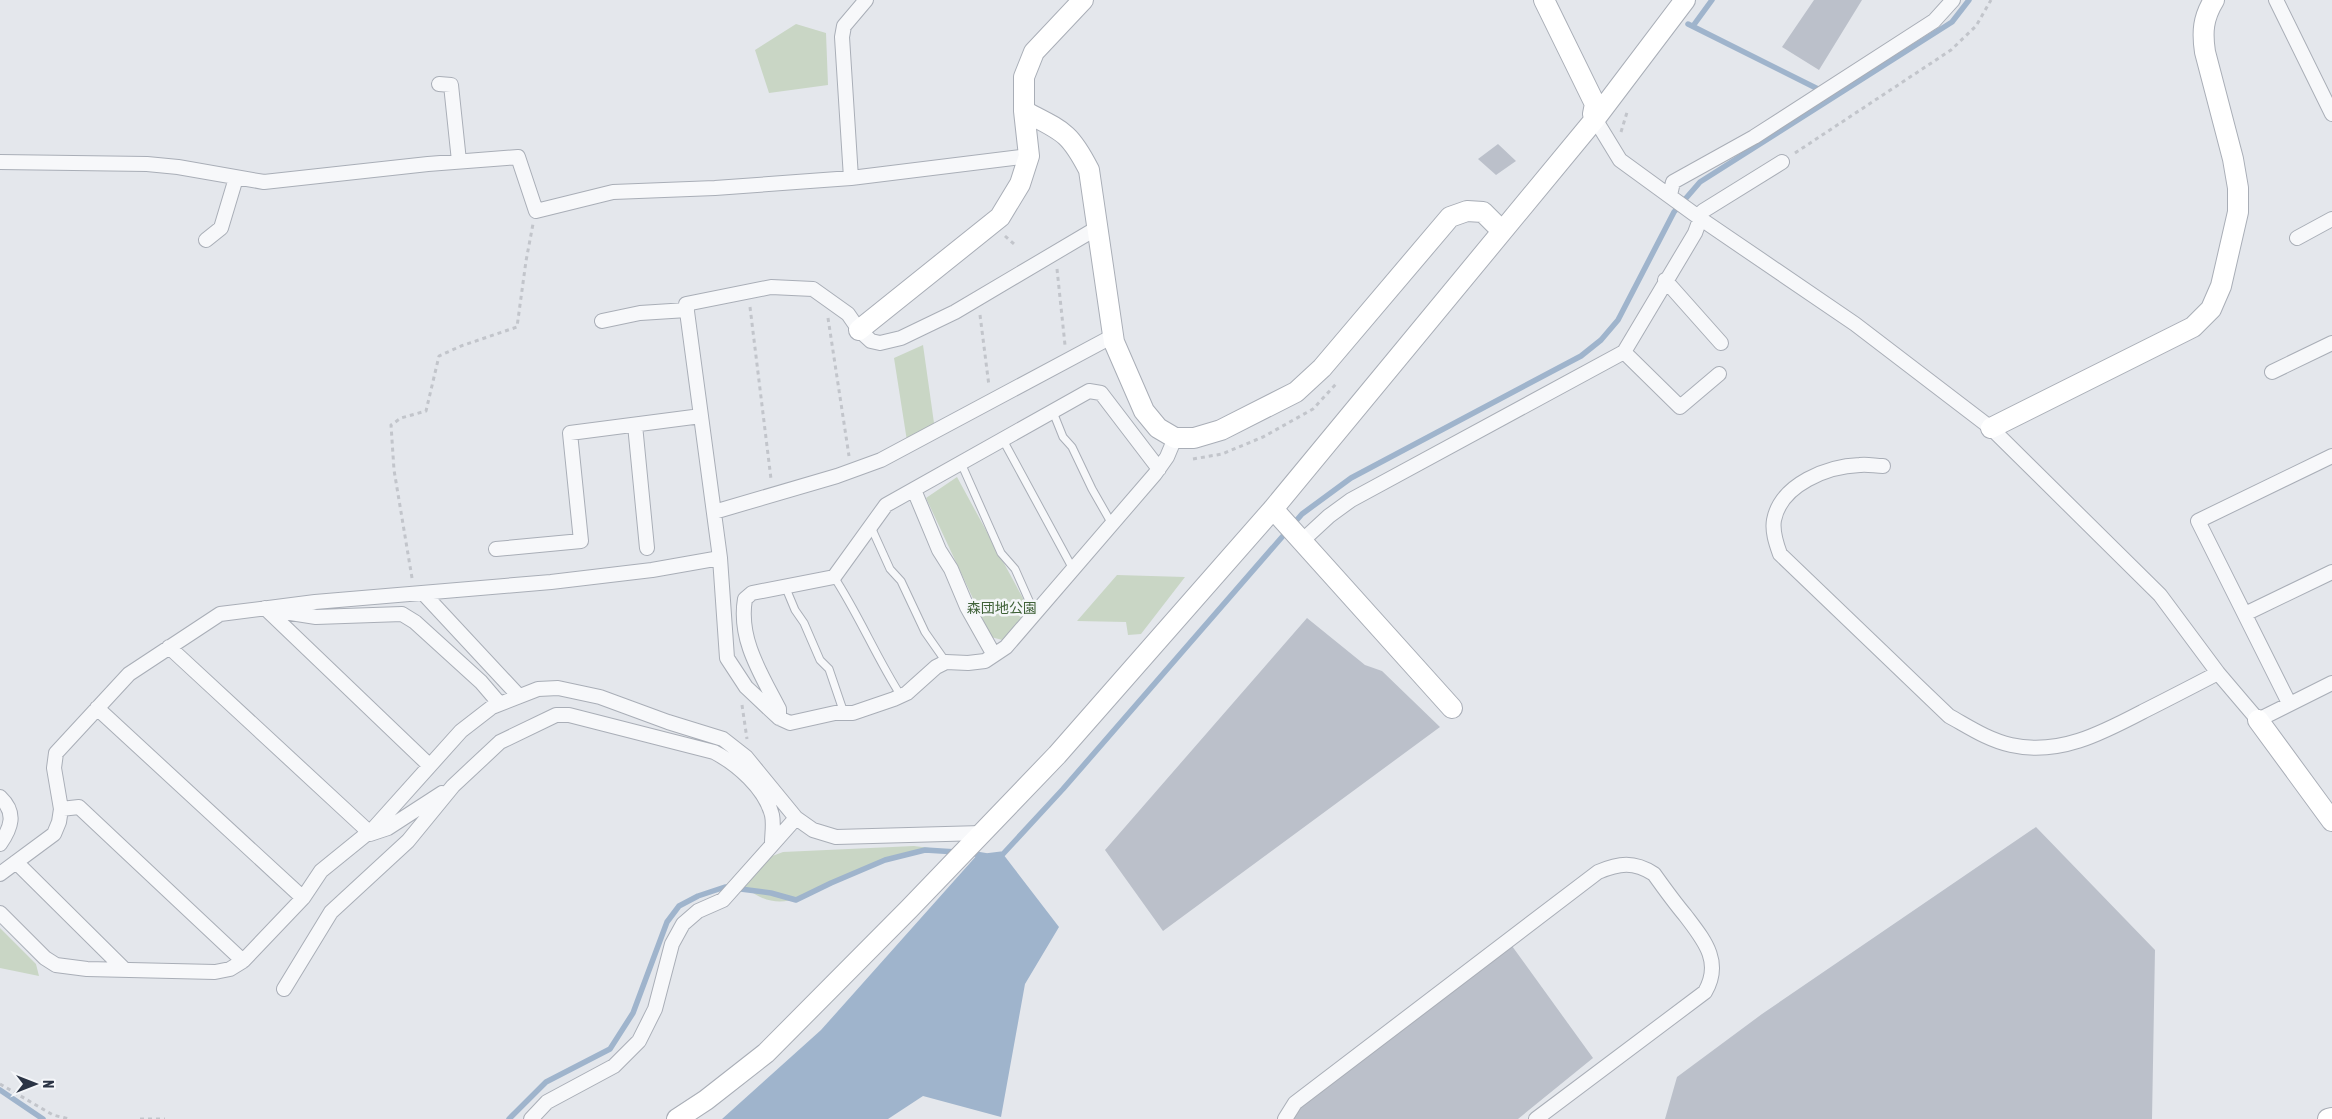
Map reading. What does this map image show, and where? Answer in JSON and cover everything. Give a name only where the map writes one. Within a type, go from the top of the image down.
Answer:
[{"type":"street","points":[[851,178],[842,37],[844,26],[866,0]]},
{"type":"street","points":[[859,330],[1000,217],[1020,184],[1029,156],[1024,111],[1024,77],[1034,52],[1083,0]]},
{"type":"street","points":[[1544,0],[1595,104],[1593,114],[1595,119],[1620,160],[1701,219],[1855,324],[1991,428],[2160,595],[2218,673],[2258,720],[2332,821]]},
{"type":"street","points":[[678,1119],[706,1100],[766,1053],[1064,747],[1273,509],[1595,119],[1685,0]]},
{"type":"street","points":[[1670,196],[1673,182],[1754,137],[1934,21],[1953,0]]},
{"type":"street","points":[[1991,428],[2193,327],[2211,309],[2222,286],[2238,212],[2238,188],[2205,52],[2202,31],[2206,13],[2214,0]]},
{"type":"street","points":[[2276,0],[2332,114]]},
{"type":"street","points":[[439,84],[451,85],[459,161]]},
{"type":"street","points":[[1024,111],[1064,132],[1077,146],[1089,170],[1113,336],[1144,411],[1158,428],[1175,438],[1194,438],[1221,430],[1296,392],[1322,368],[1450,217],[1467,211],[1483,212],[1502,231]]},
{"type":"street","points":[[0,162],[146,164],[178,167],[264,182],[459,161],[518,157],[536,211],[613,192],[716,188],[851,178],[1029,156]]},
{"type":"street","points":[[1303,540],[1329,516],[1351,500],[1624,352],[1665,280],[1695,233],[1704,212],[1782,162]]},
{"type":"street","points":[[206,240],[221,228],[236,178]]},
{"type":"street","points":[[2297,238],[2332,220]]},
{"type":"street","points":[[1097,228],[978,299],[901,338],[880,343],[871,341],[859,330],[848,314],[813,289],[771,287],[686,304],[720,558],[727,658],[746,687],[778,718],[790,723],[835,713],[853,713],[901,696],[907,693],[936,667],[946,662],[968,663],[985,661],[1006,647],[1112,524],[1158,469],[1175,438]]},
{"type":"street","points":[[1665,280],[1721,343]]},
{"type":"street","points":[[602,321],[640,314],[687,310]]},
{"type":"street","points":[[714,512],[851,471],[881,460],[1113,336]]},
{"type":"street","points":[[2272,372],[2332,343]]},
{"type":"street","points":[[1624,352],[1680,407],[1719,374]]},
{"type":"street","points":[[778,718],[778,709],[750,653],[742,614],[744,599],[752,593],[834,577],[886,505],[1089,391],[1101,393],[1158,469]]},
{"type":"street","points":[[496,549],[581,541],[570,433],[701,416]]},
{"type":"street","points":[[635,425],[647,548]]},
{"type":"street","points":[[2289,703],[2198,521],[2332,456]]},
{"type":"street","points":[[1883,466],[1860,464],[1828,471],[1803,482],[1781,503],[1774,520],[1774,537],[1780,554],[1949,716],[1982,735],[2010,745],[2038,748],[2071,744],[2095,736],[2218,673]]},
{"type":"street","points":[[914,490],[939,550],[951,569],[968,607],[994,655]]},
{"type":"street","points":[[1273,509],[1303,540],[1452,708]]},
{"type":"street","points":[[0,874],[54,834],[60,822],[61,809],[54,768],[56,753],[129,674],[220,614],[643,571],[720,558]]},
{"type":"street","points":[[2244,614],[2332,572]]},
{"type":"street","points":[[419,594],[518,695]]},
{"type":"street","points":[[265,608],[316,617],[402,614],[415,622],[481,682],[499,703]]},
{"type":"street","points":[[265,608],[429,764]]},
{"type":"street","points":[[169,647],[367,834]]},
{"type":"street","points":[[2258,720],[2332,683]]},
{"type":"street","points":[[0,912],[45,958],[56,964],[87,969],[215,972],[230,969],[243,961],[303,898],[321,871],[367,834],[461,731],[499,703],[538,689],[558,688],[600,696],[668,722],[723,739],[746,757],[796,818],[813,830],[836,837],[978,837]]},
{"type":"street","points":[[97,708],[303,898]]},
{"type":"street","points":[[284,989],[331,912],[408,841],[453,786],[500,742],[556,715],[569,715],[714,752],[729,759],[754,784],[768,804],[772,817],[772,843]]},
{"type":"street","points":[[367,834],[388,828],[453,786]]},
{"type":"street","points":[[0,797],[5,802],[11,823],[9,831],[0,844]]},
{"type":"street","points":[[61,809],[79,807],[243,961]]},
{"type":"street","points":[[531,1119],[547,1102],[614,1066],[639,1042],[655,1009],[672,944],[683,924],[698,911],[723,900],[796,818]]},
{"type":"street","points":[[16,862],[125,970]]},
{"type":"street","points":[[1284,1119],[1295,1103],[1598,872],[1612,866],[1629,863],[1642,866],[1654,874],[1706,945],[1712,970],[1711,982],[1705,992],[1536,1119]]},
{"type":"street","points":[[2328,1119],[2332,1118]]},
{"type":"lane","points":[[1053,412],[1063,437],[1072,447],[1092,489],[1112,524]]},
{"type":"lane","points":[[1003,440],[1073,569]]},
{"type":"lane","points":[[961,463],[1001,553],[1015,569],[1035,614]]},
{"type":"lane","points":[[871,526],[890,569],[901,581],[925,632],[946,662]]},
{"type":"lane","points":[[834,577],[854,608],[879,661],[901,696]]},
{"type":"lane","points":[[785,586],[820,660],[830,669],[844,713]]},
{"type":"path","points":[[1782,162],[1951,50],[1976,26],[1991,0]]},
{"type":"path","points":[[1620,138],[1628,108],[1632,101]]},
{"type":"path","points":[[419,594],[394,470],[391,425],[401,418],[426,412],[440,356],[461,346],[517,327],[526,261],[536,211]]},
{"type":"path","points":[[1056,253],[1066,361]]},
{"type":"path","points":[[748,291],[773,494]]},
{"type":"path","points":[[825,298],[851,471]]},
{"type":"path","points":[[978,299],[991,401]]},
{"type":"path","points":[[1193,459],[1222,454],[1262,437],[1313,409],[1337,382]]},
{"type":"path","points":[[736,671],[748,736],[746,757]]},
{"type":"path","points":[[0,1084],[52,1115],[69,1119]]},
{"type":"path","points":[[140,1119],[165,1119]]},
{"type":"green space","points":[[796,24],[826,33],[828,85],[769,93],[755,50]]},
{"type":"green space","points":[[923,345],[934,423],[907,441],[894,358]]},
{"type":"green space","name":"森団地公園","points":[[957,477],[1031,613],[1006,641],[991,637],[926,498]]},
{"type":"green space","points":[[1117,575],[1185,577],[1141,634],[1128,635],[1126,622],[1077,621]]},
{"type":"green space","points":[[914,846],[938,849],[866,867],[841,877],[800,898],[773,901],[759,896],[744,886],[767,858],[783,852]]},
{"type":"green space","points":[[0,928],[36,964],[39,976],[0,968]]},
{"type":"water","points":[[978,854],[989,858],[1003,854],[1059,927],[1025,984],[1001,1117],[923,1096],[888,1119],[722,1119],[821,1030]]},
{"type":"building","points":[[1814,0],[1862,0],[1819,70],[1782,47]]},
{"type":"building","points":[[1498,144],[1516,161],[1496,175],[1478,159]]},
{"type":"building","points":[[1307,618],[1365,665],[1382,671],[1440,727],[1163,931],[1105,850]]},
{"type":"building","points":[[2036,827],[2155,950],[2152,1119],[1665,1119],[1677,1077],[1762,1014]]},
{"type":"building","points":[[1512,946],[1593,1058],[1518,1119],[1285,1119]]},
{"type":"waterway","points":[[1693,26],[1712,0]]},
{"type":"waterway","points":[[969,853],[987,856],[1003,854],[1063,789],[1302,514],[1351,478],[1581,356],[1601,340],[1618,320],[1674,212],[1700,182],[1952,22],[1969,0]]},
{"type":"waterway","points":[[1688,24],[1822,91]]},
{"type":"waterway","points":[[509,1119],[546,1082],[610,1049],[633,1013],[667,922],[679,906],[698,896],[725,887],[771,893],[796,900],[885,860],[925,850],[957,852]]},
{"type":"waterway","points":[[0,1090],[43,1119]]}]
